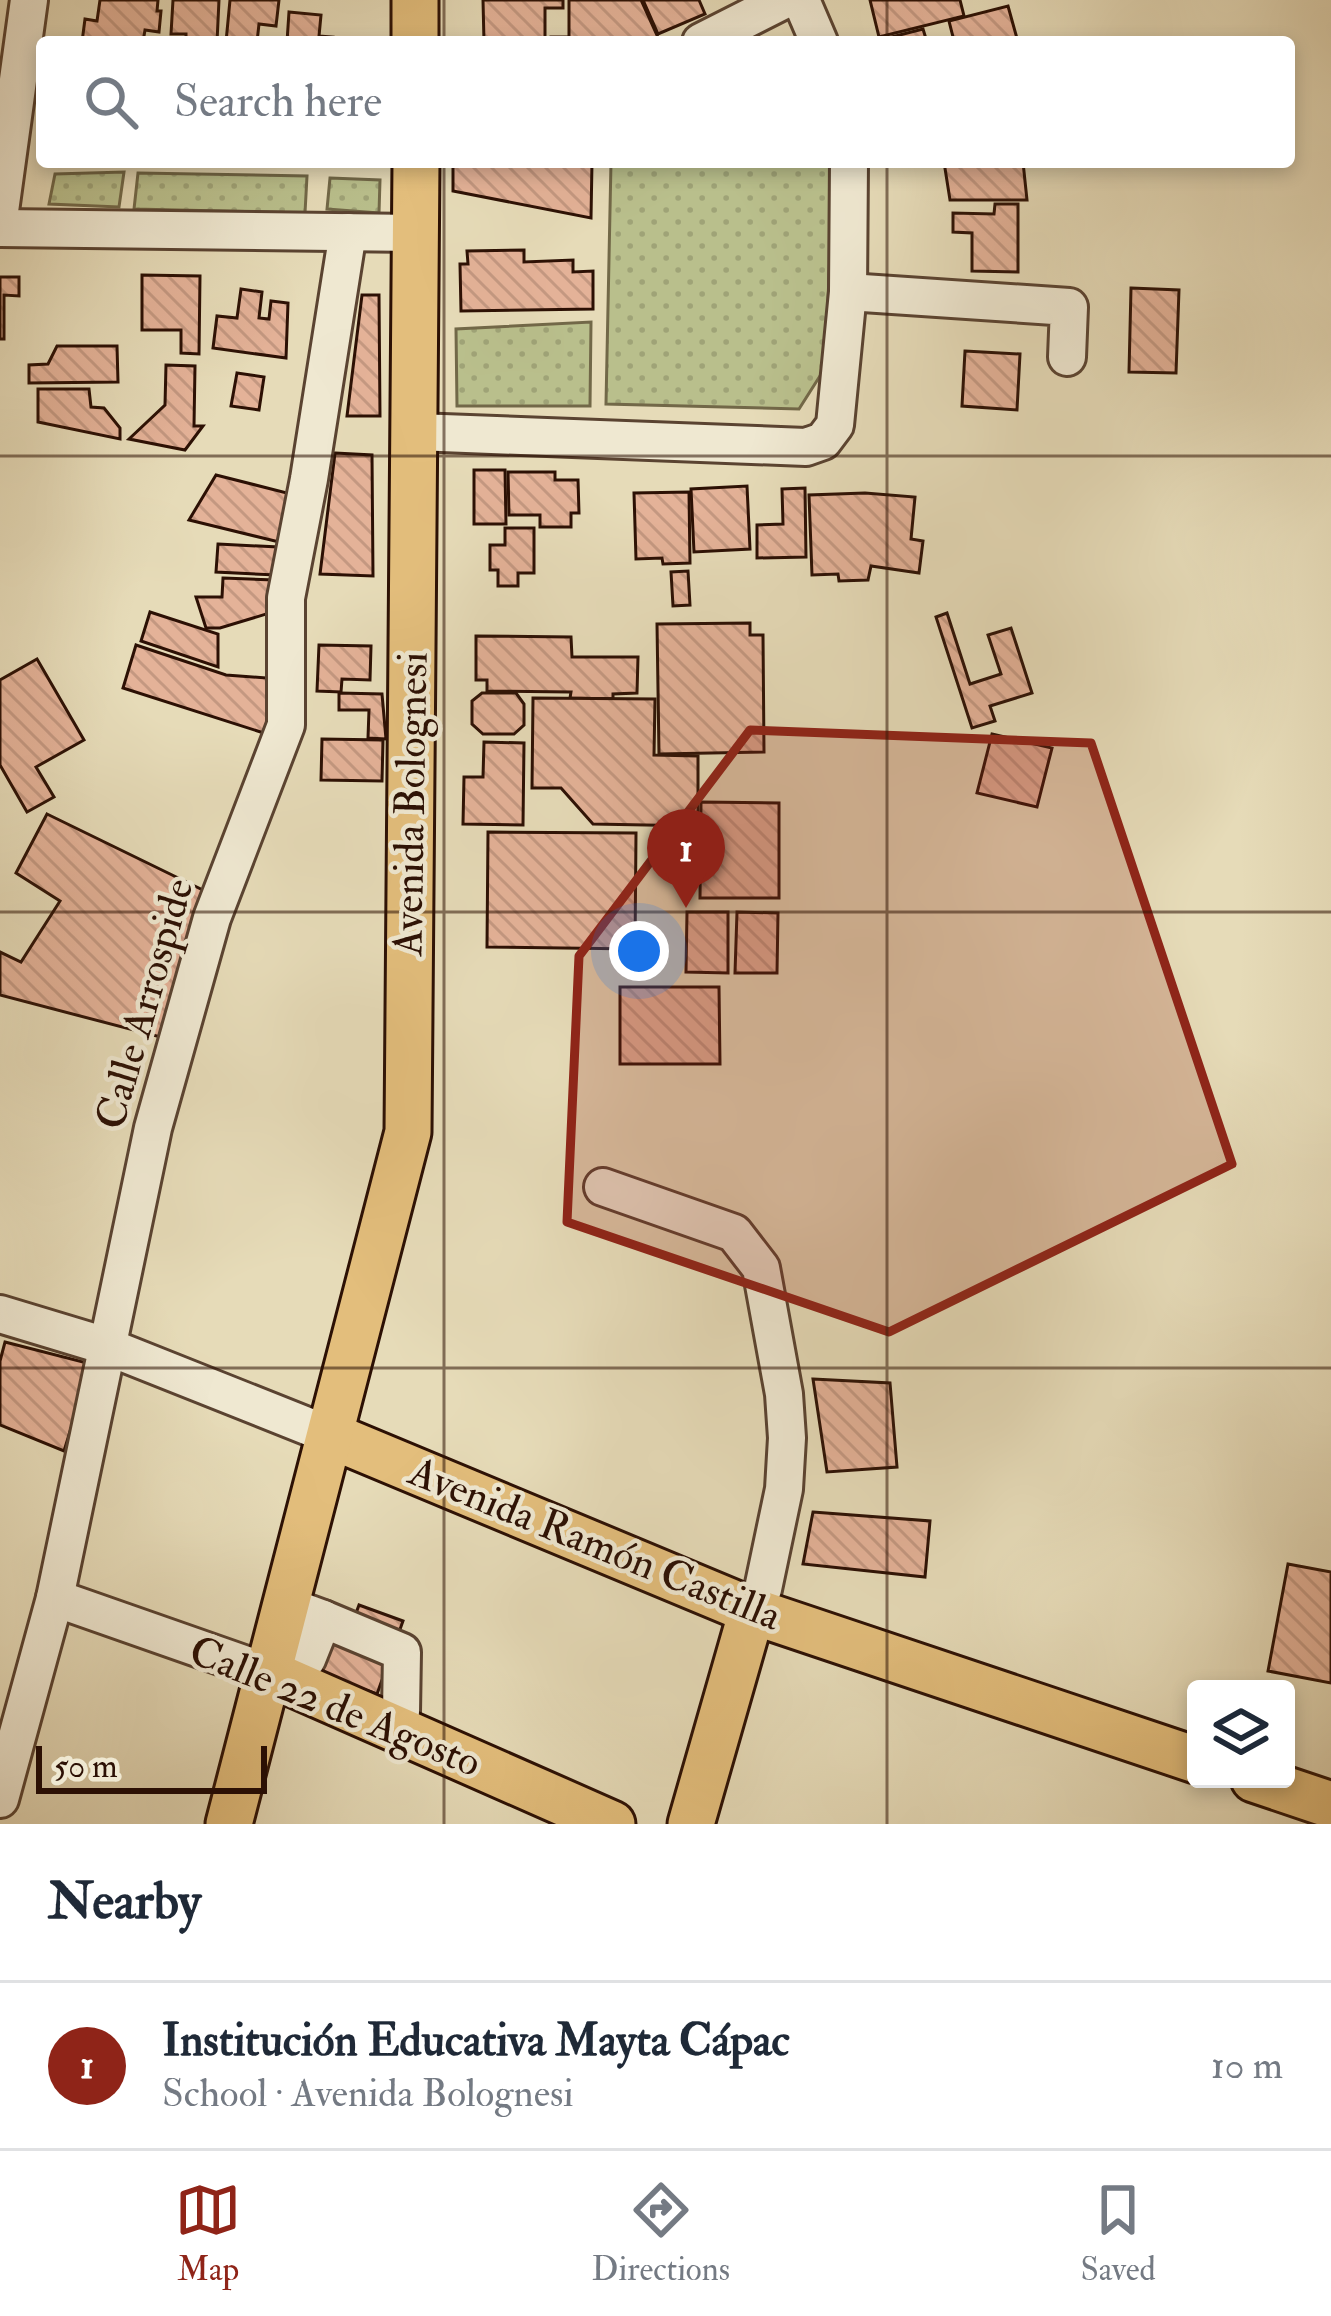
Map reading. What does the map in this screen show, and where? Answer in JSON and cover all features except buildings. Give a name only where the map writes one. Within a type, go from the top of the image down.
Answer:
[{"type":"main road","points":[[415,0],[415,36]]},
{"type":"main road","name":"Avenida Bolognesi","points":[[229,1824],[293,1671],[332,1436],[408,1132],[416,168]]},
{"type":"main road","name":"Avenida Ramón Castilla","points":[[332,1436],[752,1611],[1187,1757]]},
{"type":"main road","points":[[691,1824],[752,1611]]},
{"type":"main road","name":"Calle 22 de Agosto","points":[[293,1671],[612,1824]]},
{"type":"main road","points":[[1281,1788],[1331,1805]]},
{"type":"street","points":[[0,211],[29,0]]},
{"type":"street","points":[[713,36],[784,0]]},
{"type":"street","points":[[802,0],[816,36]]},
{"type":"street","points":[[416,432],[806,447],[823,441],[835,425],[848,292],[849,168]]},
{"type":"street","points":[[0,228],[416,233]]},
{"type":"street","name":"Calle Arrospide","points":[[0,1799],[15,1685],[56,1598],[153,1128],[212,918],[286,724],[286,598],[348,232]]},
{"type":"street","points":[[848,292],[1069,307],[1067,357]]},
{"type":"street","points":[[603,1186],[734,1233],[761,1268],[788,1438],[784,1489],[763,1589],[752,1611]]},
{"type":"street","name":"Avenida Ramón Castilla","points":[[0,1314],[106,1346],[332,1436]]},
{"type":"street","name":"Calle 22 de Agosto","points":[[56,1598],[293,1671]]},
{"type":"street","points":[[305,1612],[402,1652],[404,1723]]},
{"type":"highlighted area","points":[[750,730],[1091,743],[1232,1164],[889,1332],[567,1222],[579,956]]},
{"type":"green space","points":[[611,168],[834,168],[825,368],[799,409],[606,404]]},
{"type":"green space","points":[[124,172],[119,207],[49,204],[55,174]]},
{"type":"green space","points":[[138,173],[307,176],[305,213],[134,209]]},
{"type":"green space","points":[[330,178],[380,180],[379,213],[327,209]]},
{"type":"green space","points":[[591,322],[590,406],[457,406],[456,329]]},
{"type":"place","name":"Institución Educativa Mayta Cápac","points":[[686,908]]}]
